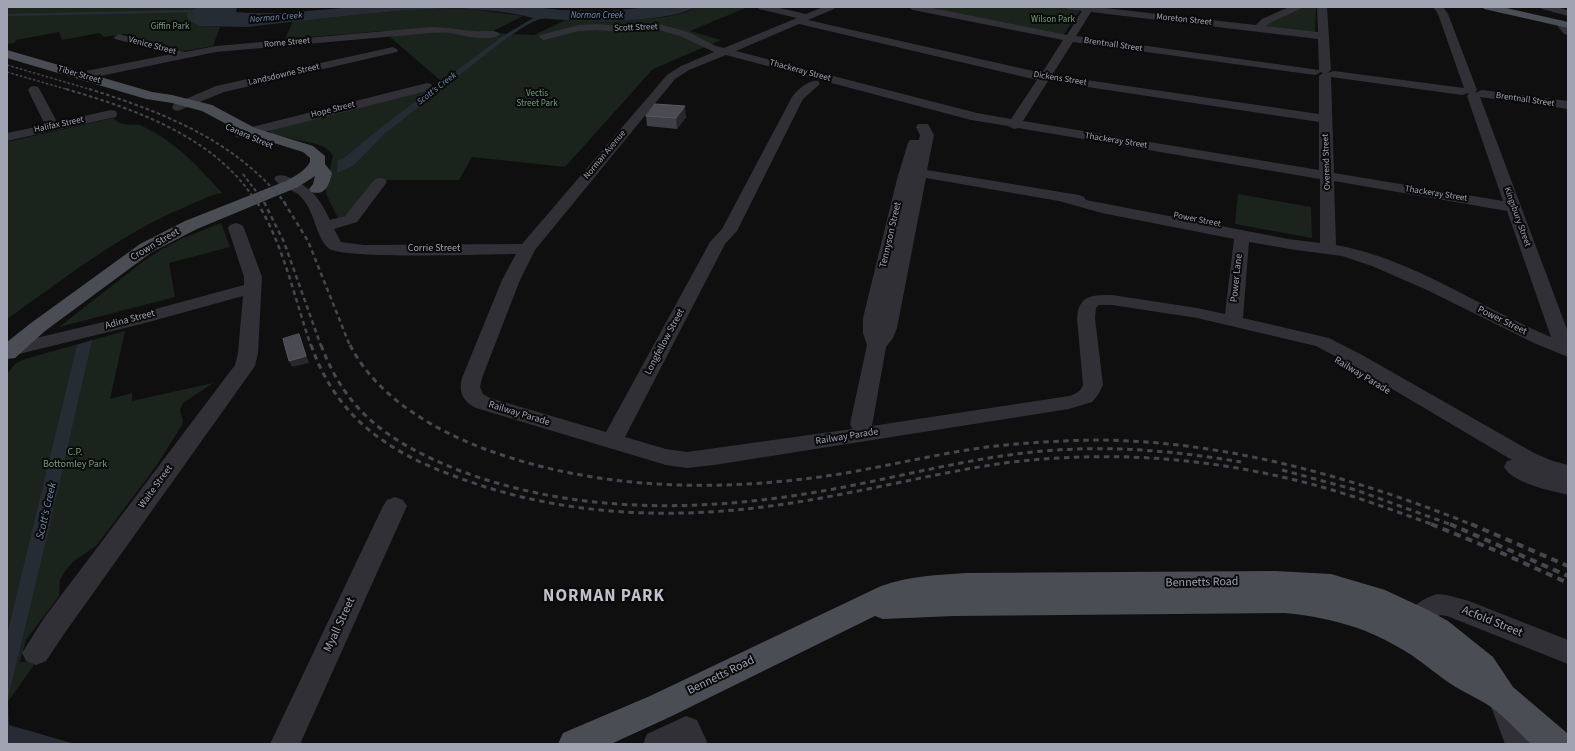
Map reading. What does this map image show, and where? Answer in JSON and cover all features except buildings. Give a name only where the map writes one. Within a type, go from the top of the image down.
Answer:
[{"type":"main road","points":[[1488,7],[1565,27]]},
{"type":"main road","name":"Tiber Street","points":[[7,54],[183,105]]},
{"type":"main road","name":"Canara Street","points":[[183,105],[288,152],[299,161],[290,180]]},
{"type":"main road","name":"Canara Street","points":[[245,133],[308,149],[317,156],[317,164]]},
{"type":"main road","points":[[317,164],[324,173],[320,185],[317,188]]},
{"type":"main road","name":"Crown Street","points":[[7,347],[44,323],[151,245],[290,180],[310,173],[317,164]]},
{"type":"main road","name":"Bennetts Road","points":[[575,744],[661,706],[867,607],[954,604],[1077,594],[1311,583],[1331,585],[1353,591],[1395,607],[1418,618],[1450,639],[1482,666],[1502,697]]},
{"type":"main road","name":"Bennetts Road","points":[[1077,594],[1285,601],[1320,605],[1365,618],[1408,637],[1429,650],[1461,674],[1502,697],[1555,744]]},
{"type":"street","name":"Dickens Street","points":[[762,7],[803,19],[1044,77],[1325,119]]},
{"type":"street","name":"Norman Avenue","points":[[470,393],[470,384],[476,366],[513,274],[527,249],[671,77],[679,71],[831,7]]},
{"type":"street","name":"Brentnall Street","points":[[913,7],[1069,39],[1568,105]]},
{"type":"street","name":"Moreton Street","points":[[1070,7],[1092,8],[1322,36]]},
{"type":"street","points":[[1255,27],[1297,7]]},
{"type":"street","name":"Overend Street","points":[[1322,7],[1322,36],[1325,73],[1328,248]]},
{"type":"street","name":"Kingsbury Street","points":[[1438,7],[1443,14],[1512,207],[1566,344]]},
{"type":"street","points":[[1545,7],[1568,13]]},
{"type":"street","points":[[1014,125],[1069,39],[1092,8]]},
{"type":"street","name":"Scott Street","points":[[544,37],[579,28],[597,27],[620,29],[659,27],[677,31],[710,47],[725,51]]},
{"type":"street","name":"Rome Street","points":[[81,76],[216,49],[431,30],[449,30],[469,35],[495,34]]},
{"type":"street","name":"Venice Street","points":[[119,37],[186,55]]},
{"type":"street","name":"Landsdowne Street","points":[[183,105],[220,89],[393,50]]},
{"type":"street","name":"Thackeray Street","points":[[725,51],[820,81],[1014,125],[1512,207]]},
{"type":"street","name":"Longfellow Street","points":[[612,442],[718,242],[729,231],[798,97],[820,81]]},
{"type":"street","name":"Hope Street","points":[[245,133],[426,86]]},
{"type":"street","points":[[34,90],[52,126]]},
{"type":"street","name":"Tennyson Street","points":[[877,345],[872,335],[871,327],[904,179],[918,133],[924,127],[926,117],[938,108]]},
{"type":"street","name":"Halifax Street","points":[[7,136],[111,114]]},
{"type":"street","name":"Tennyson Street","points":[[864,434],[862,423],[877,345],[884,338],[888,328],[921,173],[928,135],[924,127]]},
{"type":"street","name":"Power Street","points":[[921,173],[1065,199],[1098,208],[1300,246],[1328,248]]},
{"type":"street","points":[[290,180],[310,184],[317,188],[321,196],[318,210]]},
{"type":"street","points":[[290,180],[306,192],[318,210],[325,227],[351,219],[380,182]]},
{"type":"street","name":"Power Street","points":[[1065,199],[1101,202],[1304,240],[1328,248],[1348,252],[1394,268],[1522,330],[1566,344]]},
{"type":"street","name":"Corrie Street","points":[[325,227],[332,243],[341,248],[364,250],[527,249]]},
{"type":"street","name":"Waite Street","points":[[36,653],[90,569],[211,404],[239,374],[247,359],[252,273],[236,228]]},
{"type":"street","name":"Power Lane","points":[[1233,321],[1242,235]]},
{"type":"street","name":"Adina Street","points":[[7,347],[142,318],[227,294],[252,290]]},
{"type":"street","name":"Railway Parade","points":[[470,393],[473,398],[483,403],[666,457],[687,460],[714,457],[1059,404],[1083,398],[1090,392],[1093,385],[1086,318],[1089,304],[1095,300],[1104,300],[1187,311],[1310,339],[1333,346],[1526,458],[1546,467],[1568,473]]},
{"type":"street","name":"Railway Parade","points":[[1139,304],[1196,323],[1318,351],[1526,473],[1540,480],[1568,487]]},
{"type":"street","name":"Myall Street","points":[[285,744],[395,506]]},
{"type":"street","name":"Acfold Street","points":[[1418,618],[1430,607],[1444,604],[1568,652]]},
{"type":"street","name":"Bennetts Road","points":[[1502,697],[1520,744]]},
{"type":"street","points":[[658,744],[689,737]]},
{"type":"green space","name":"Giffin Park","points":[[7,7],[198,7],[187,13],[200,26],[220,27],[213,46],[184,51],[136,39],[134,35],[124,34],[104,37],[99,33],[62,40],[59,32],[16,40],[15,43],[7,44]]},
{"type":"green space","name":"Vectis Street Park","points":[[696,7],[748,7],[690,31],[721,40],[653,69],[565,167],[472,157],[459,180],[375,180],[349,215],[338,218],[326,194],[326,186],[333,156],[330,152],[320,145],[272,134],[269,131],[273,128],[436,86],[441,81],[383,31],[285,39],[293,21],[419,9],[472,9],[523,16],[489,33],[534,35],[566,20],[644,19],[666,17],[687,12]]},
{"type":"green space","name":"Wilson Park","points":[[926,7],[1061,7],[1080,11],[1064,34],[1056,34]]},
{"type":"green space","points":[[1302,7],[1316,7],[1315,32],[1265,26],[1268,22]]},
{"type":"green space","points":[[113,118],[123,124],[142,126],[165,139],[186,155],[222,193],[212,195],[138,230],[93,258],[7,319],[7,142]]},
{"type":"green space","points":[[1238,194],[1311,207],[1312,238],[1235,224]]},
{"type":"green space","points":[[221,223],[230,247],[169,263],[175,297],[59,327],[145,260],[181,239]]},
{"type":"green space","name":"C.P. Bottomley Park","points":[[125,331],[110,399],[132,393],[132,401],[213,383],[183,403],[180,410],[183,421],[182,425],[157,465],[96,546],[74,561],[60,579],[59,596],[26,640],[20,662],[36,662],[7,703],[7,374],[16,363],[25,359]]},
{"type":"water","name":"Norman Creek","points":[[380,6],[535,7],[560,10],[609,11],[649,7],[696,7],[668,16],[632,20],[597,21],[541,19],[532,22],[504,40],[383,135],[353,166],[337,173],[338,160],[343,159],[384,125],[503,36],[533,18],[491,11],[450,8],[387,12],[247,27],[199,26],[188,19],[187,13],[198,7],[237,7],[236,12],[267,13]]},
{"type":"water","name":"Scott's Creek","points":[[92,340],[8,698],[9,725],[75,744],[7,744],[7,635],[77,345]]},
{"type":"waterway","points":[[7,15],[195,11]]},
{"type":"railway","points":[[7,65],[92,90]]},
{"type":"railway","points":[[7,72],[69,90]]},
{"type":"railway","points":[[66,89],[120,106],[147,117],[173,129],[197,143],[220,160],[240,180],[257,203]]},
{"type":"railway","points":[[89,89],[144,108],[196,131],[244,162],[266,181],[285,203]]},
{"type":"railway","points":[[243,174],[265,203]]},
{"type":"railway","points":[[257,202],[274,236],[288,272],[311,346]]},
{"type":"railway","points":[[264,202],[284,242],[321,346]]},
{"type":"railway","points":[[284,202],[308,241],[350,346]]},
{"type":"railway","points":[[311,345],[334,392],[349,411],[366,428],[385,442],[406,455],[429,466],[491,489],[529,499],[568,506],[607,511],[646,513],[724,511],[823,498],[1004,463],[1081,457],[1119,457],[1157,458],[1194,462],[1269,474],[1339,492],[1434,525]]},
{"type":"railway","points":[[321,345],[344,390],[358,408],[392,437],[412,449],[458,470],[504,485],[550,496],[597,502],[645,505],[692,505],[787,497],[991,458],[1069,449],[1143,450],[1241,462]]},
{"type":"railway","points":[[350,345],[373,379],[404,406],[440,429],[477,446],[521,461],[566,472],[611,480],[656,484],[748,484],[840,474],[994,446],[1079,440],[1142,442],[1239,454],[1287,464],[1381,491],[1473,525]]},
{"type":"railway","points":[[1282,470],[1356,490],[1452,525]]},
{"type":"railway","points":[[1431,524],[1504,554],[1568,583]]},
{"type":"railway","points":[[1450,524],[1568,576]]},
{"type":"railway","points":[[1471,524],[1568,566]]},
{"type":"district","name":"NORMAN PARK","points":[[604,597]]}]
